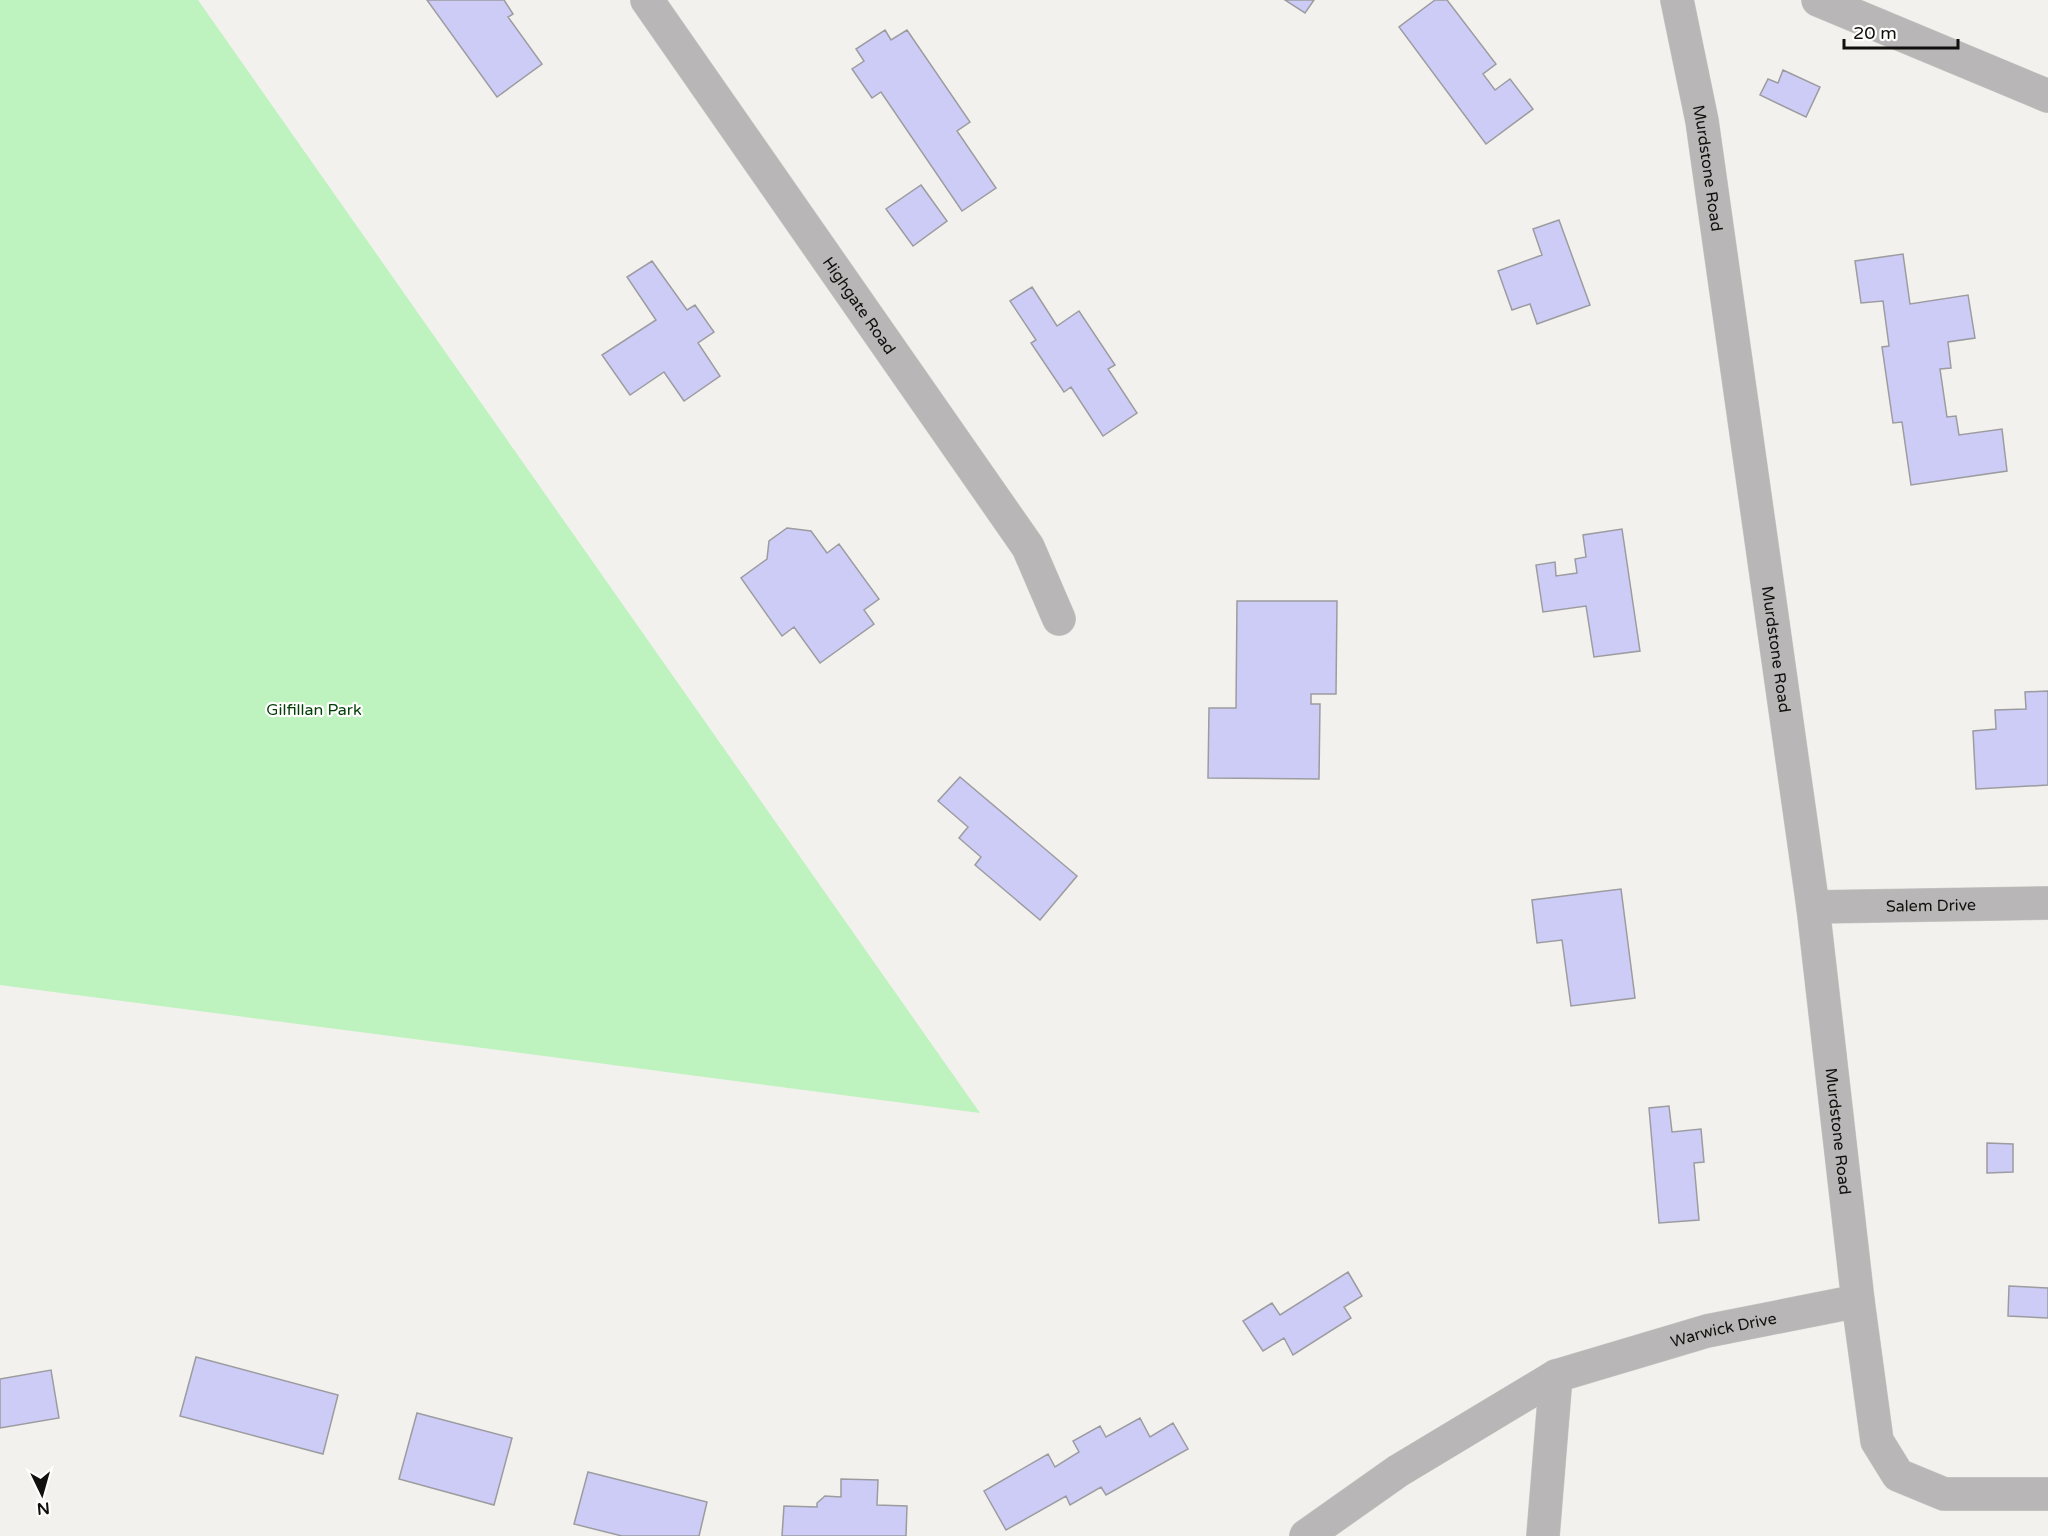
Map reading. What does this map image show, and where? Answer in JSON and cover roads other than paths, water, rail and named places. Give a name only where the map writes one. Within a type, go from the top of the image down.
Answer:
[{"type":"street","name":"Highgate Road","points":[[647,0],[1029,547],[1059,619]]},
{"type":"street","name":"Murdstone Road","points":[[1677,0],[1702,122],[1814,907],[1858,1301]]},
{"type":"street","points":[[1818,0],[2048,96]]},
{"type":"street","name":"Salem Drive","points":[[1814,907],[2048,903]]},
{"type":"street","points":[[1858,1301],[1877,1441],[1898,1475],[1944,1494],[2048,1494]]},
{"type":"street","name":"Warwick Drive","points":[[1306,1536],[1398,1471],[1556,1376],[1707,1331],[1858,1301]]},
{"type":"street","points":[[1543,1536],[1556,1376]]},
{"type":"park label","name":"Gilfillan Park","points":[[314,709]]}]
